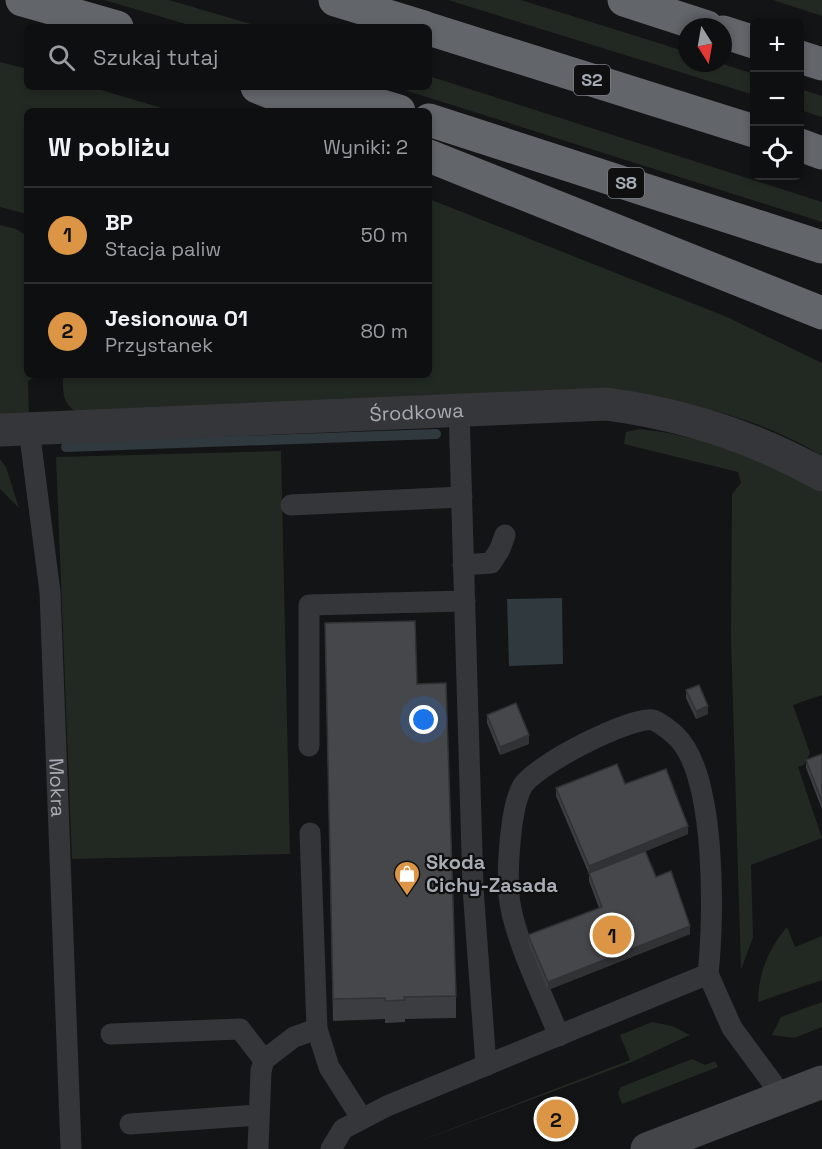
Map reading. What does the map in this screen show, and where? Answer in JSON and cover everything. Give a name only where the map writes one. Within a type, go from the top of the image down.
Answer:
[{"type":"highway","points":[[22,0],[94,22]]},
{"type":"highway","points":[[335,0],[414,24]]},
{"type":"highway","points":[[624,0],[679,18]]},
{"type":"highway","name":"S2","points":[[432,30],[750,130]]},
{"type":"highway","points":[[732,35],[750,41]]},
{"type":"highway","points":[[804,58],[822,64]]},
{"type":"highway","points":[[264,90],[310,108]]},
{"type":"highway","points":[[329,90],[389,108]]},
{"type":"highway","name":"S8","points":[[432,121],[822,247]]},
{"type":"highway","points":[[804,146],[822,153]]},
{"type":"highway","points":[[432,157],[822,313]]},
{"type":"main road","points":[[647,1149],[822,1082]]},
{"type":"street","name":"Środkowa","points":[[15,429],[573,404],[638,408],[745,436],[822,475]]},
{"type":"lane","points":[[459,409],[473,888],[486,1066]]},
{"type":"lane","name":"Mokra","points":[[15,429],[50,592],[71,1149]]},
{"type":"lane","points":[[291,505],[462,497]]},
{"type":"lane","points":[[464,565],[491,563],[505,535]]},
{"type":"lane","points":[[309,746],[309,606],[465,602]]},
{"type":"lane","points":[[559,1036],[512,916],[508,894],[513,815],[522,786],[565,752],[638,722],[654,720],[676,736],[687,751],[697,776],[707,820],[712,938],[708,974],[732,1028],[783,1097]]},
{"type":"lane","points":[[310,833],[317,1029],[329,1067],[352,1124]]},
{"type":"lane","points":[[331,1149],[352,1124],[708,974]]},
{"type":"lane","points":[[111,1034],[240,1029],[264,1060],[258,1115],[258,1149]]},
{"type":"lane","points":[[264,1060],[294,1037],[317,1029]]},
{"type":"lane","points":[[130,1124],[258,1115]]},
{"type":"shaded area","points":[[104,0],[169,0],[251,24],[186,24]]},
{"type":"shaded area","points":[[448,0],[521,0],[678,49],[678,71]]},
{"type":"shaded area","points":[[773,0],[822,0],[822,16]]},
{"type":"shaded area","points":[[0,62],[24,68],[24,90],[101,90],[162,108],[24,108],[24,213],[0,207]]},
{"type":"shaded area","points":[[732,67],[750,73],[750,94],[680,72],[732,72]]},
{"type":"shaded area","points":[[432,77],[822,202],[822,222],[404,90],[432,90]]},
{"type":"shaded area","points":[[804,90],[822,96],[822,117],[804,111]]},
{"type":"shaded area","points":[[432,200],[727,317],[822,363],[822,456],[778,433],[732,416],[683,403],[635,394],[80,414],[70,407],[64,393],[63,378],[432,378]]},
{"type":"shaded area","points":[[0,225],[16,229],[24,234],[24,378],[34,378],[28,381],[29,417],[0,419]]},
{"type":"shaded area","points":[[640,429],[711,443],[757,459],[822,492],[822,695],[793,705],[810,753],[804,765],[798,767],[822,838],[751,865],[753,937],[741,970],[731,639],[732,494],[741,483],[738,472],[624,444],[626,432]]},
{"type":"shaded area","points":[[281,451],[290,854],[72,859],[56,457]]},
{"type":"shaded area","points":[[0,459],[6,467],[19,508],[0,489]]},
{"type":"shaded area","points":[[562,598],[563,664],[509,666],[507,599]]},
{"type":"shaded area","points":[[787,927],[795,947],[822,936],[822,980],[758,1002],[762,972],[775,944]]},
{"type":"shaded area","points":[[822,1002],[822,1027],[794,1038],[772,1035],[781,1017]]},
{"type":"shaded area","points":[[652,1022],[672,1026],[690,1035],[632,1062],[399,1149],[630,1060],[620,1035]]},
{"type":"shaded area","points":[[692,1059],[705,1065],[715,1061],[718,1067],[622,1104],[618,1093],[621,1087]]},
{"type":"building","points":[[415,621],[417,684],[446,683],[456,996],[404,997],[405,1000],[385,1001],[385,998],[333,999],[325,623]]},
{"type":"building","points":[[699,685],[708,706],[696,711],[686,690]]},
{"type":"building","points":[[516,703],[529,735],[500,747],[487,715]]},
{"type":"building","points":[[822,754],[822,801],[806,760]]},
{"type":"building","points":[[617,764],[625,784],[666,769],[688,826],[589,866],[556,788]]},
{"type":"building","points":[[645,851],[656,877],[671,871],[690,926],[548,982],[528,935],[602,907],[589,873]]},
{"type":"waterway","points":[[66,447],[436,434]]},
{"type":"place","name":"Skoda Cichy-Zasada","points":[[407,897]]},
{"type":"place","name":"BP","points":[[612,935]]},
{"type":"place","name":"Jesionowa 01","points":[[556,1119]]}]
